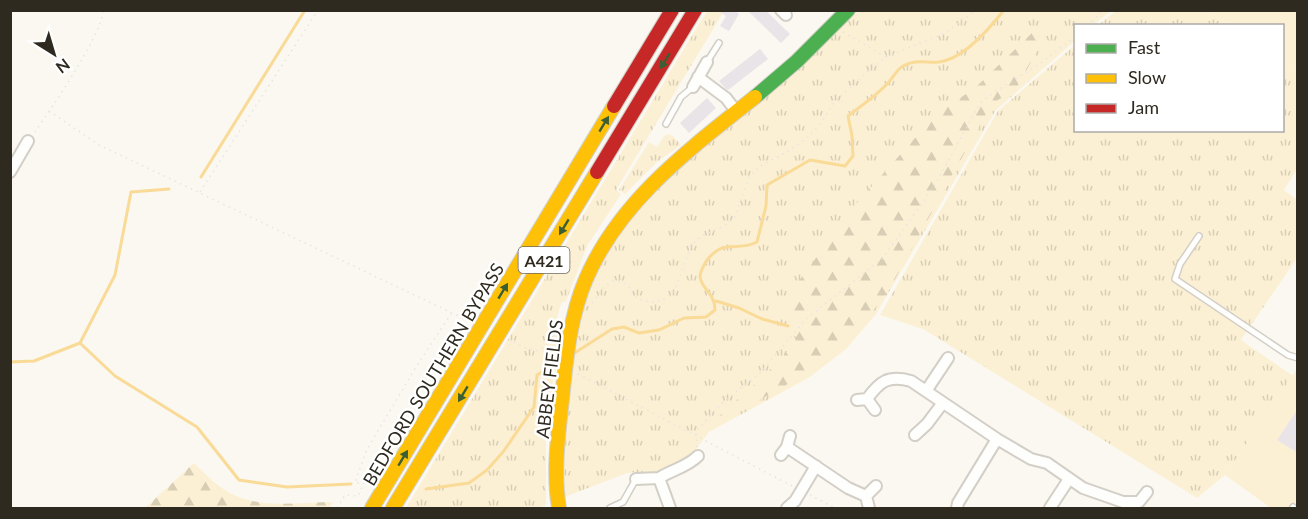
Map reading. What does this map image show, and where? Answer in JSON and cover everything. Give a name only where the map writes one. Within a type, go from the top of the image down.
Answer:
[{"type":"main road","name":"BEDFORD SOUTHERN BYPASS","points":[[372,508],[672,10]]},
{"type":"main road","name":"BEDFORD SOUTHERN BYPASS","points":[[393,508],[695,10]]},
{"type":"main road","name":"ABBEY FIELDS","points":[[558,503],[556,472],[567,356],[585,281],[599,253],[634,201],[656,178],[788,69],[848,10]]},
{"type":"street","points":[[707,62],[695,82],[726,98],[736,111]]},
{"type":"street","points":[[10,172],[28,141]]},
{"type":"street","points":[[926,392],[948,358]]},
{"type":"street","points":[[875,410],[862,399],[876,387],[886,379],[899,378],[910,381],[997,439],[1031,459],[1047,464],[1083,488],[1123,502],[1141,505],[1147,492]]},
{"type":"street","points":[[915,435],[927,424],[942,404]]},
{"type":"street","points":[[957,508],[997,439]]},
{"type":"street","points":[[786,446],[848,488],[866,496]]},
{"type":"street","points":[[636,479],[659,478],[670,471],[690,464],[698,456]]},
{"type":"street","points":[[787,508],[795,501],[816,466]]},
{"type":"street","points":[[659,478],[670,508]]},
{"type":"street","points":[[1050,508],[1068,479]]},
{"type":"street","points":[[866,496],[876,486]]},
{"type":"street","points":[[866,496],[869,508]]},
{"type":"lane","points":[[707,62],[719,43]]},
{"type":"lane","points":[[666,124],[681,97],[695,82]]},
{"type":"lane","points":[[1198,236],[1180,264],[1175,279],[1288,355],[1298,358]]},
{"type":"lane","points":[[610,508],[625,506],[636,479]]},
{"type":"path","points":[[28,141],[84,53],[102,19],[104,10]]},
{"type":"path","points":[[200,193],[318,10]]},
{"type":"path","points":[[591,304],[605,286],[613,281],[621,282],[629,287],[634,296],[644,301],[656,302],[674,292],[691,246],[700,237],[724,226],[735,217],[750,177],[760,166],[787,152],[808,137],[843,92],[886,57],[945,33],[976,10]]},
{"type":"path","points":[[1090,24],[1103,10]]},
{"type":"path","points":[[834,25],[857,42],[886,57]]},
{"type":"path","points":[[696,436],[696,431],[709,416],[760,373],[806,319],[882,259],[935,185],[981,103],[1041,63],[1074,38]]},
{"type":"path","points":[[49,111],[99,145],[468,321]]},
{"type":"path","points":[[337,508],[345,495],[358,496],[364,483],[355,483],[366,451],[419,362],[452,313]]},
{"type":"path","points":[[514,342],[538,351],[548,344],[558,332]]},
{"type":"path","points":[[574,373],[797,488]]},
{"type":"path","points":[[806,493],[835,508]]},
{"type":"green space","points":[[707,11],[724,11],[616,190],[621,194],[587,246],[566,301],[561,303],[554,329],[559,333],[546,436],[546,505],[538,508],[406,508]]},
{"type":"green space","points":[[853,11],[1111,11],[1094,24],[1074,24],[1074,42],[996,110],[876,314],[846,349],[810,377],[709,432],[687,461],[668,466],[657,475],[640,472],[627,473],[562,498],[567,391],[585,302],[603,253],[638,203]]},
{"type":"green space","points":[[1116,11],[1209,11],[1229,24],[1099,24]]},
{"type":"green space","points":[[1209,11],[1297,11],[1297,70],[1284,61],[1284,24],[1229,24]]},
{"type":"green space","points":[[1049,29],[1015,91],[992,103],[889,290],[851,339],[805,374],[706,431],[798,341],[779,308],[855,205],[933,118],[978,85],[1032,33]]},
{"type":"green space","points":[[1074,46],[1074,132],[1284,132],[1284,61],[1297,70],[1297,169],[1284,190],[1297,200],[1297,258],[1241,340],[1293,376],[1225,475],[1197,498],[923,329],[880,315],[998,111]]},
{"type":"green space","points":[[668,134],[681,145],[657,162],[625,194],[619,190],[649,142],[657,147]]},
{"type":"green space","points":[[1297,369],[1297,508],[1271,508],[1225,475]]},
{"type":"green space","points":[[194,463],[223,489],[246,499],[271,503],[333,502],[329,508],[145,508]]},
{"type":"building","points":[[717,10],[734,10],[739,14],[729,31],[720,26],[726,16]]},
{"type":"building","points":[[747,10],[765,10],[790,34],[781,43]]},
{"type":"building","points":[[760,49],[768,59],[728,90],[725,88],[719,81]]},
{"type":"building","points":[[707,98],[716,108],[689,133],[680,123]]},
{"type":"building","points":[[1298,409],[1298,453],[1277,440]]},
{"type":"waterway","points":[[201,177],[305,10]]},
{"type":"waterway","points":[[573,354],[612,329],[624,327],[639,333],[659,330],[684,318],[706,317],[715,310],[713,300],[701,281],[701,270],[707,260],[720,249],[757,242],[766,206],[767,185],[810,160],[845,166],[853,156],[848,116],[879,92],[903,66],[916,62],[948,60],[966,49],[984,34],[1004,10]]},
{"type":"waterway","points":[[80,343],[115,275],[131,192],[169,189]]},
{"type":"waterway","points":[[716,301],[739,308],[762,319],[788,326]]},
{"type":"waterway","points":[[10,362],[34,361],[80,343],[115,376],[197,427],[239,480],[287,487],[351,484]]},
{"type":"waterway","points":[[426,489],[469,483],[487,470],[503,452],[534,407],[537,375],[562,360]]},
{"type":"traffic: fast","points":[[755,97],[797,61],[848,10]]},
{"type":"traffic: slow","points":[[559,508],[556,481],[557,454],[565,369],[572,323],[586,279],[600,251],[637,200],[706,136],[755,97]]},
{"type":"traffic: slow","points":[[372,508],[614,106]]},
{"type":"traffic: slow","points":[[393,508],[597,172]]},
{"type":"traffic: jam","points":[[614,106],[672,10]]},
{"type":"traffic: jam","points":[[597,172],[695,10]]}]
